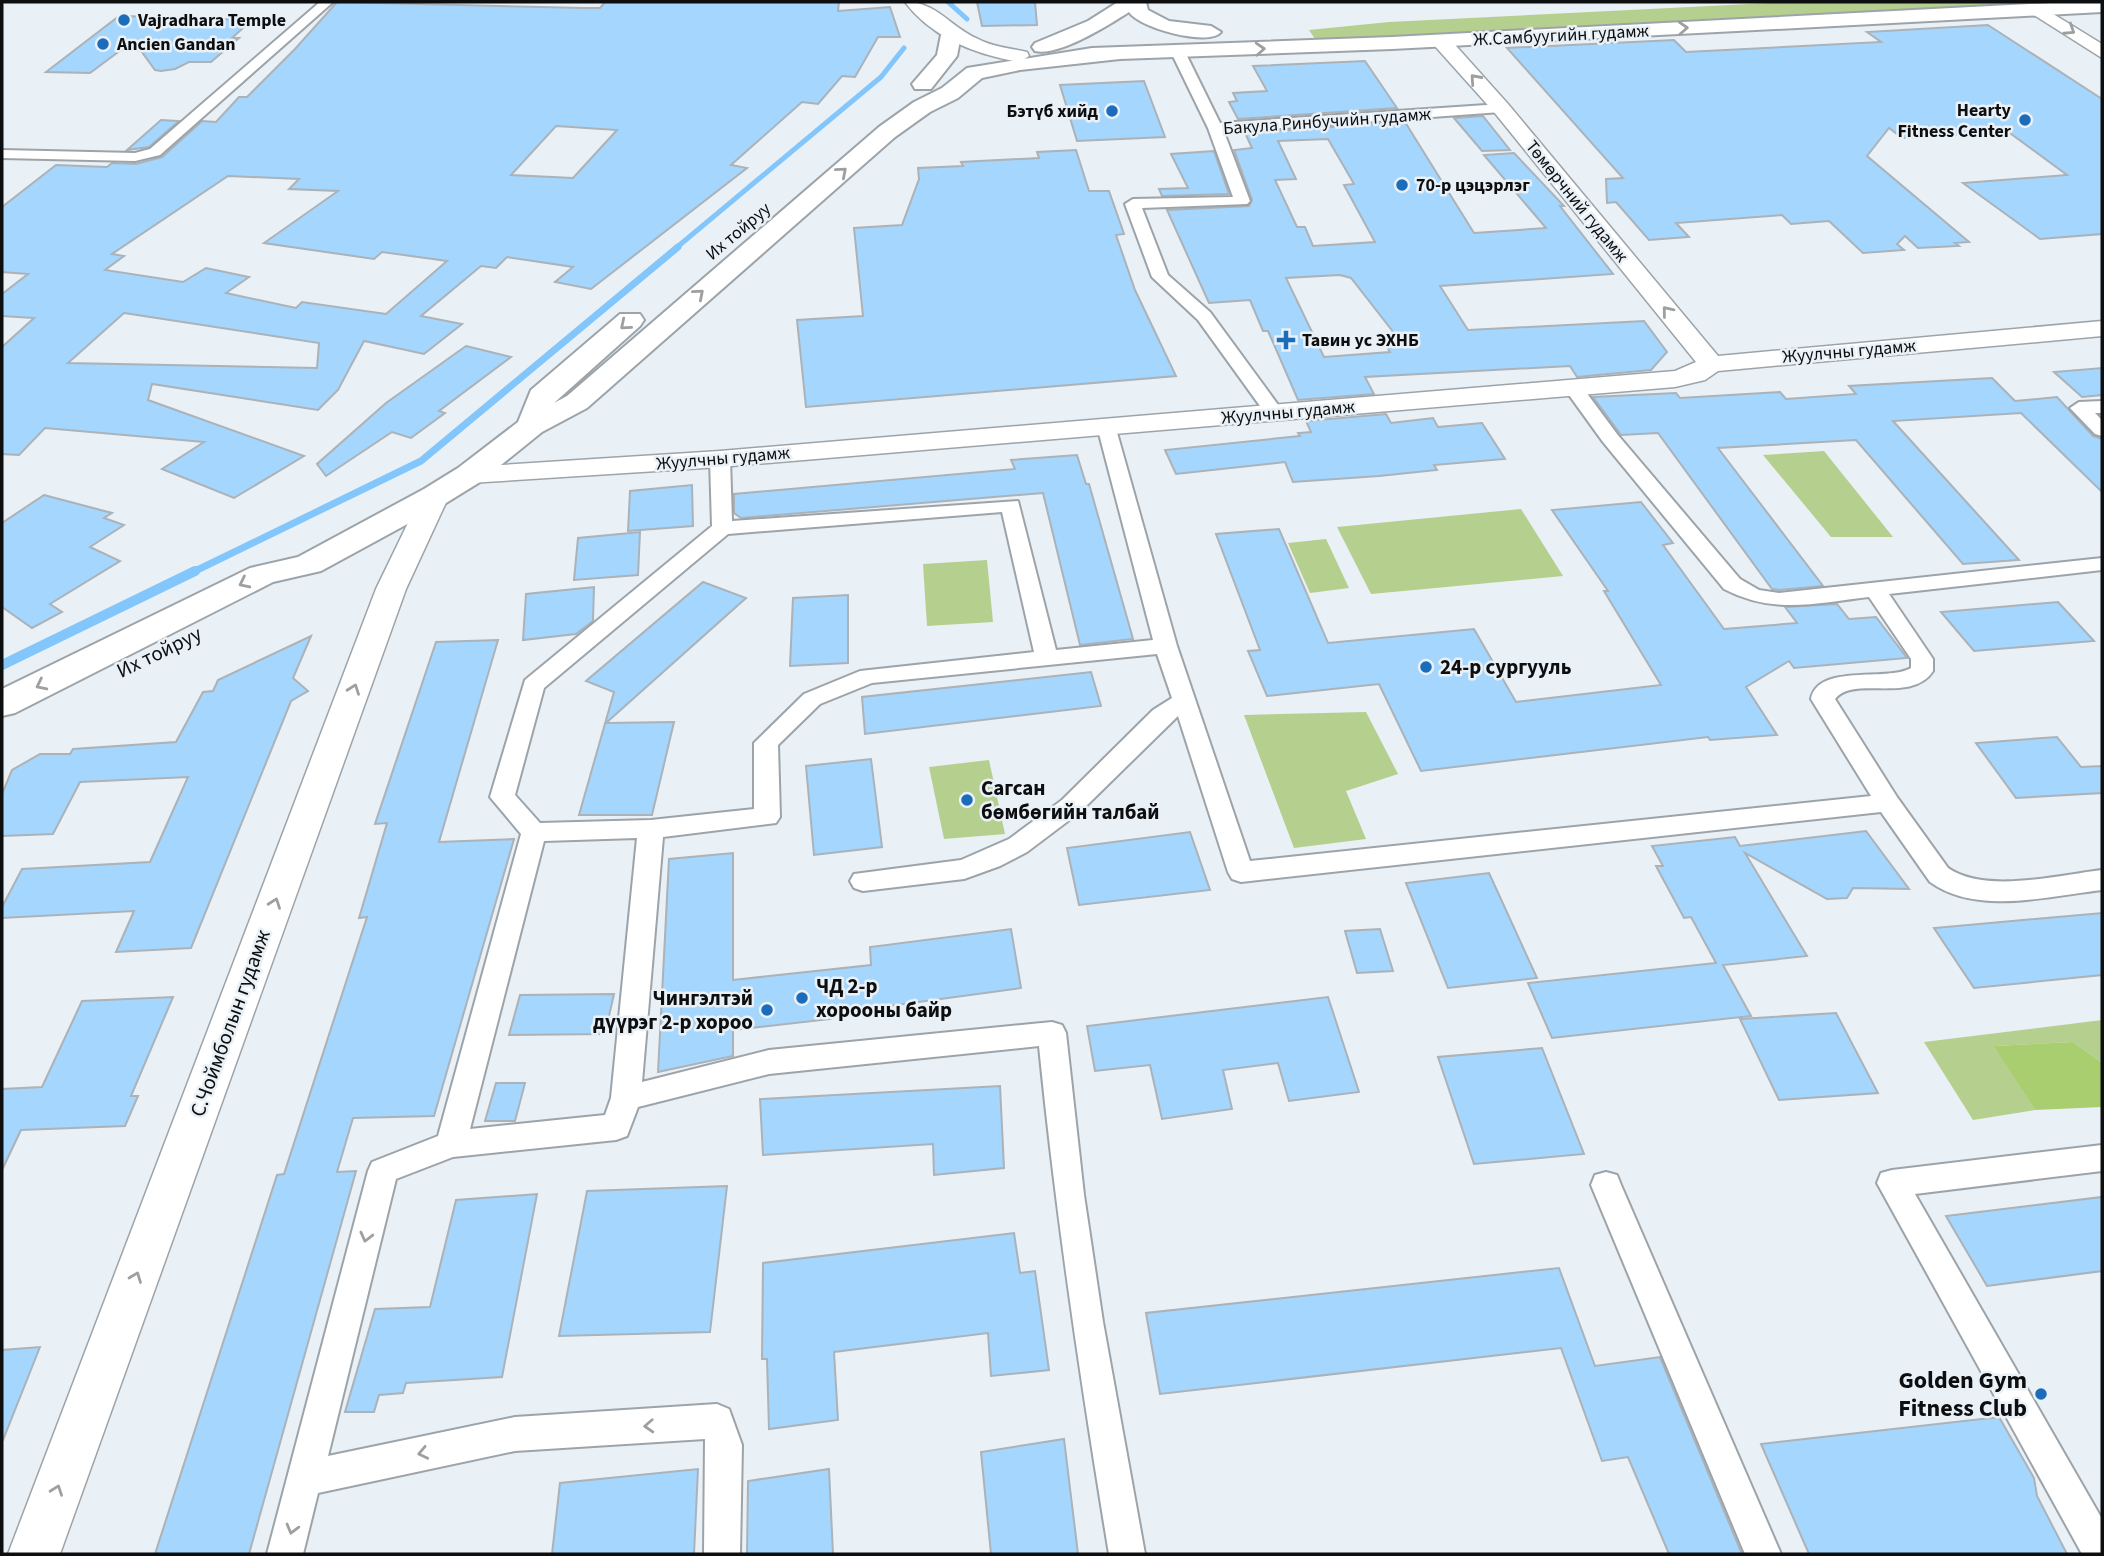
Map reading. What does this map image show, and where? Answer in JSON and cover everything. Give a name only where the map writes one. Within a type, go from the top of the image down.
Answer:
[{"type":"main road","points":[[914,2],[945,29],[984,52],[1020,56]]},
{"type":"main road","points":[[945,29],[993,40],[1052,43],[1096,25],[1133,2],[1139,13],[1154,22],[1215,42]]},
{"type":"main road","name":"Ж.Самбуугийн гудамж","points":[[1052,43],[1441,41],[2102,6]]},
{"type":"main road","points":[[2037,9],[2102,52]]},
{"type":"main road","points":[[1625,13],[1643,31]]},
{"type":"main road","name":"Ж.Самбуугийн гудамж","points":[[1020,56],[1178,52],[1277,27]]},
{"type":"main road","points":[[923,84],[947,56],[945,29]]},
{"type":"main road","name":"Төмөрчний гудамж","points":[[1441,41],[1501,108],[1711,363]]},
{"type":"main road","name":"Их тойруу","points":[[708,256],[891,104],[923,84],[975,73],[1052,43]]},
{"type":"main road","points":[[975,73],[1020,64],[1116,54]]},
{"type":"main road","name":"Их тойруу","points":[[2,704],[262,575],[309,564],[469,475],[531,426],[578,402],[887,132],[975,73]]},
{"type":"main road","points":[[531,426],[541,396],[646,307]]},
{"type":"main road","name":"Жуулчны гудамж","points":[[469,475],[720,459],[1675,379],[1696,373],[1711,363],[2102,329]]},
{"type":"main road","name":"С.Чоймболын гудамж","points":[[34,1554],[391,589],[435,496]]},
{"type":"main road","name":"Их тойруу","points":[[2,730],[288,588],[309,564]]},
{"type":"street","points":[[2,154],[135,157],[155,152],[327,2]]},
{"type":"street","points":[[1178,52],[1215,128]]},
{"type":"street","name":"Бакула Ринбучийн гудамж","points":[[1276,413],[1204,316],[1160,277],[1133,204],[1242,201],[1215,128],[1501,108]]},
{"type":"street","points":[[1573,388],[1616,446],[1732,584],[1753,595],[1779,600],[2102,564]]},
{"type":"street","points":[[2102,407],[2079,408],[2102,430]]},
{"type":"street","points":[[1107,426],[1167,646],[1241,872],[1888,803]]},
{"type":"street","points":[[720,459],[722,528]]},
{"type":"street","points":[[1047,658],[1011,506],[722,528],[533,685],[502,797],[534,832],[651,829],[767,817],[766,743],[812,699],[868,676],[1167,646]]},
{"type":"street","points":[[1875,590],[1923,659],[1922,671],[1906,678],[1837,686],[1824,694],[1823,699],[1888,803],[1939,875],[1961,888],[1985,892],[2102,880]]},
{"type":"street","points":[[863,881],[964,869],[1009,853],[1037,834],[1161,716],[1184,701]]},
{"type":"street","points":[[285,1554],[383,1171],[451,1144],[616,1127],[626,1098],[651,829]]},
{"type":"street","points":[[451,1144],[534,832]]},
{"type":"street","points":[[626,1098],[769,1062],[1052,1033],[1083,1297],[1128,1554]]},
{"type":"street","points":[[2102,1158],[1892,1183],[2102,1554]]},
{"type":"street","points":[[1606,1185],[1763,1554]]},
{"type":"street","points":[[306,1478],[515,1434],[717,1422],[725,1445],[722,1554]]},
{"type":"green space","points":[[1792,2],[2102,2],[1317,42],[1309,30],[1389,22]]},
{"type":"green space","points":[[1824,451],[1893,537],[1831,537],[1763,455]]},
{"type":"green space","points":[[1521,509],[1563,576],[1371,594],[1337,527]]},
{"type":"green space","points":[[1326,539],[1349,588],[1310,593],[1288,543]]},
{"type":"green space","points":[[987,560],[993,622],[927,626],[923,564]]},
{"type":"green space","points":[[1366,712],[1398,774],[1346,791],[1366,839],[1294,848],[1244,715]]},
{"type":"green space","name":"Сагсан бөмбөгийн талбай","points":[[989,760],[1005,834],[944,839],[929,767]]},
{"type":"green space","points":[[2102,1020],[2102,1063],[2073,1042],[1995,1046],[2035,1110],[1973,1120],[1924,1042]]},
{"type":"green space","points":[[2073,1042],[2102,1063],[2102,1107],[2035,1110],[1994,1046]]},
{"type":"building","points":[[337,2],[600,8],[605,2],[839,2],[838,11],[890,7],[900,37],[878,37],[855,77],[842,76],[818,104],[802,102],[731,165],[747,168],[591,289],[555,282],[573,267],[507,257],[496,268],[481,266],[421,316],[462,324],[424,354],[364,341],[338,390],[318,410],[152,384],[148,400],[304,456],[234,498],[162,469],[204,442],[45,428],[19,455],[2,454],[2,347],[34,318],[2,316],[2,294],[28,274],[2,272],[2,207],[56,165],[107,167],[112,163],[136,164],[162,157],[202,121],[216,122],[239,97],[247,97]],"holes":[[[556,126],[617,130],[573,178],[511,175]],[[228,176],[299,179],[289,189],[338,191],[264,243],[374,259],[382,252],[447,261],[386,314],[302,302],[296,308],[226,293],[249,277],[206,268],[183,282],[105,270],[124,256],[112,254]],[[124,313],[319,343],[317,368],[68,363]]]},
{"type":"building","points":[[977,2],[1035,2],[1037,25],[982,26]]},
{"type":"building","points":[[119,16],[252,20],[232,38],[239,38],[211,62],[189,62],[175,69],[161,71],[155,70],[141,51],[121,50],[90,73],[46,72]]},
{"type":"building","points":[[1988,25],[2102,99],[2102,234],[2040,239],[1963,183],[2067,175],[2007,131],[1902,138],[1889,128],[1867,156],[1969,242],[1955,243],[1959,246],[1918,248],[1905,236],[1897,244],[1904,250],[1863,253],[1829,221],[1791,224],[1782,215],[1676,223],[1689,237],[1649,240],[1616,202],[1607,203],[1606,179],[1623,178],[1507,48],[1674,40],[1686,52],[1881,42],[1867,32]]},
{"type":"building","points":[[1365,61],[1397,108],[1238,119],[1229,102],[1237,101],[1233,93],[1267,91],[1253,66]]},
{"type":"building","name":"Бэтүб хийд","points":[[1144,81],[1165,137],[1077,141],[1060,85]]},
{"type":"building","points":[[1483,116],[1510,150],[1482,151],[1454,118]]},
{"type":"building","points":[[161,120],[179,121],[149,147],[127,150]]},
{"type":"building","points":[[1405,122],[1474,233],[1546,228],[1484,155],[1514,153],[1564,206],[1560,206],[1613,274],[1440,286],[1468,330],[1644,321],[1667,352],[1651,370],[1577,377],[1570,366],[1365,377],[1374,394],[1298,400],[1268,331],[1263,331],[1250,300],[1209,303],[1167,210],[1249,206],[1252,200],[1234,150],[1252,148],[1245,133]],"holes":[[[1328,139],[1354,184],[1344,185],[1375,242],[1313,246],[1305,227],[1297,227],[1275,180],[1296,179],[1278,141]],[[1340,275],[1351,278],[1401,342],[1385,343],[1390,352],[1324,357],[1286,278]]]},
{"type":"building","points":[[1076,150],[1089,191],[1109,191],[1124,234],[1116,235],[1135,290],[1176,376],[806,407],[797,320],[863,316],[854,228],[902,225],[919,179],[918,168],[963,166],[961,162],[1039,158],[1037,152]]},
{"type":"building","points":[[1214,151],[1229,194],[1162,196],[1159,189],[1188,188],[1171,154]]},
{"type":"building","points":[[466,346],[511,357],[439,411],[445,413],[411,438],[392,432],[326,476],[317,464],[386,403]]},
{"type":"building","points":[[2102,368],[2102,395],[2082,397],[2054,372]]},
{"type":"building","points":[[1992,378],[2015,401],[2057,397],[2093,436],[2102,439],[2102,492],[2021,413],[1893,421],[2019,560],[1963,564],[1856,440],[1718,448],[1823,586],[1779,590],[1772,589],[1658,433],[1621,435],[1593,397],[1676,393],[1680,398],[1780,392],[1786,399],[1856,394],[1849,386]]},
{"type":"building","points":[[1386,414],[1391,423],[1433,418],[1438,427],[1482,423],[1505,459],[1434,465],[1437,470],[1293,482],[1285,462],[1176,474],[1165,450],[1300,436],[1298,433],[1311,432],[1306,421]]},
{"type":"building","points":[[1077,455],[1086,484],[1089,484],[1133,639],[1080,645],[1043,493],[741,518],[734,513],[734,494],[1015,469],[1011,460]]},
{"type":"building","points":[[692,485],[693,526],[628,531],[630,491]]},
{"type":"building","points":[[44,495],[112,513],[104,518],[124,525],[90,547],[120,561],[50,604],[62,612],[32,628],[2,607],[2,523]]},
{"type":"building","points":[[1641,502],[1673,543],[1663,545],[1724,629],[1797,623],[1785,607],[1837,604],[1849,619],[1876,617],[1907,658],[1794,668],[1789,661],[1746,687],[1777,735],[1710,740],[1708,737],[1421,771],[1379,684],[1267,696],[1248,651],[1260,650],[1216,534],[1279,529],[1328,643],[1474,629],[1516,702],[1661,685],[1604,591],[1608,591],[1552,510]]},
{"type":"building","points":[[640,532],[638,575],[574,580],[578,538]]},
{"type":"building","points":[[703,582],[746,598],[606,723],[674,722],[652,815],[579,815],[614,692],[586,681]]},
{"type":"building","points":[[594,587],[593,621],[576,634],[523,640],[526,594]]},
{"type":"building","points":[[848,595],[848,663],[790,666],[793,598]]},
{"type":"building","points":[[2058,602],[2094,641],[1974,651],[1941,612]]},
{"type":"building","points":[[311,636],[293,678],[308,691],[291,701],[191,948],[116,952],[134,911],[2,918],[2,907],[22,869],[150,862],[188,777],[80,782],[53,834],[2,836],[2,794],[12,770],[40,754],[70,754],[73,749],[176,742],[203,692],[213,691],[218,680]]},
{"type":"building","points":[[498,640],[439,842],[514,839],[434,1116],[353,1118],[337,1172],[356,1171],[249,1554],[155,1554],[277,1175],[284,1174],[367,917],[359,918],[387,823],[375,824],[436,642]]},
{"type":"building","points":[[1091,672],[1101,706],[865,734],[862,697]]},
{"type":"building","points":[[2057,737],[2081,767],[2102,766],[2102,793],[2016,798],[1976,743]]},
{"type":"building","points":[[871,759],[882,847],[814,855],[806,766]]},
{"type":"building","points":[[1866,831],[1909,889],[1853,888],[1847,898],[1827,899],[1745,853],[1807,956],[1723,965],[1751,1016],[1552,1038],[1528,983],[1716,963],[1691,917],[1684,918],[1656,866],[1663,866],[1652,846],[1735,837],[1740,846]]},
{"type":"building","points":[[1190,832],[1210,890],[1079,905],[1067,848]]},
{"type":"building","points":[[733,853],[733,980],[871,965],[870,947],[1011,929],[1021,988],[830,1014],[831,1019],[733,1030],[733,1056],[658,1072],[669,859]]},
{"type":"building","points":[[1489,873],[1537,978],[1448,988],[1406,883]]},
{"type":"building","points":[[2102,913],[2102,975],[1974,988],[1934,928]]},
{"type":"building","points":[[1380,929],[1393,971],[1357,973],[1345,931]]},
{"type":"building","points":[[614,994],[605,1034],[509,1035],[520,995]]},
{"type":"building","points":[[173,997],[131,1096],[138,1096],[125,1126],[21,1130],[2,1170],[2,1089],[42,1087],[82,1001]]},
{"type":"building","points":[[1328,997],[1359,1092],[1289,1101],[1278,1063],[1223,1070],[1232,1109],[1162,1119],[1150,1065],[1095,1071],[1087,1026]]},
{"type":"building","points":[[1836,1013],[1878,1093],[1779,1100],[1740,1019]]},
{"type":"building","points":[[1542,1048],[1584,1154],[1474,1164],[1438,1057]]},
{"type":"building","points":[[496,1083],[525,1083],[515,1121],[485,1121]]},
{"type":"building","points":[[1000,1086],[1004,1168],[934,1175],[933,1144],[763,1155],[760,1099]]},
{"type":"building","points":[[727,1186],[710,1332],[559,1336],[587,1191]]},
{"type":"building","points":[[537,1194],[502,1377],[406,1383],[403,1393],[379,1395],[374,1412],[345,1412],[375,1309],[430,1307],[456,1200]]},
{"type":"building","points":[[2102,1197],[2102,1271],[1987,1286],[1946,1216]]},
{"type":"building","points":[[1014,1233],[1020,1273],[1035,1271],[1049,1370],[991,1376],[988,1333],[834,1352],[838,1420],[769,1429],[767,1359],[762,1359],[763,1263]]},
{"type":"building","points":[[1559,1268],[1595,1366],[1660,1357],[1742,1554],[1669,1554],[1628,1457],[1602,1461],[1561,1348],[1160,1394],[1146,1313]]},
{"type":"building","points":[[40,1347],[3,1440],[2,1440],[2,1350]]},
{"type":"building","points":[[1999,1417],[2034,1478],[2037,1496],[2067,1554],[1809,1554],[1761,1444]]},
{"type":"building","points":[[1064,1439],[1078,1554],[991,1554],[981,1452]]},
{"type":"building","points":[[698,1469],[694,1554],[552,1554],[560,1483]]},
{"type":"building","points":[[829,1469],[833,1554],[747,1554],[748,1481]]},
{"type":"waterway","points":[[948,2],[967,19]]},
{"type":"waterway","points":[[676,248],[881,77],[904,48]]},
{"type":"waterway","points":[[191,573],[421,461],[678,247]]},
{"type":"waterway","points":[[2,665],[195,571]]},
{"type":"place","name":"Vajradhara Temple","points":[[124,20]]},
{"type":"place","name":"Ancien Gandan","points":[[103,44]]},
{"type":"place","name":"Бэтүб хийд","points":[[1112,111]]},
{"type":"place","name":"Hearty Fitness Center","points":[[2025,120]]},
{"type":"place","name":"70-р цэцэрлэг","points":[[1402,185]]},
{"type":"place","name":"Тавин ус ЭХНБ","points":[[1286,340]]},
{"type":"place","name":"24-р сургууль","points":[[1426,667]]},
{"type":"place","name":"Сагсан бөмбөгийн талбай","points":[[967,800]]},
{"type":"place","name":"ЧД 2-р хорооны байр","points":[[802,998]]},
{"type":"place","name":"Чингэлтэй дүүрэг 2-р хороо","points":[[767,1010]]},
{"type":"place","name":"Golden Gym Fitness Club","points":[[2041,1394]]}]
